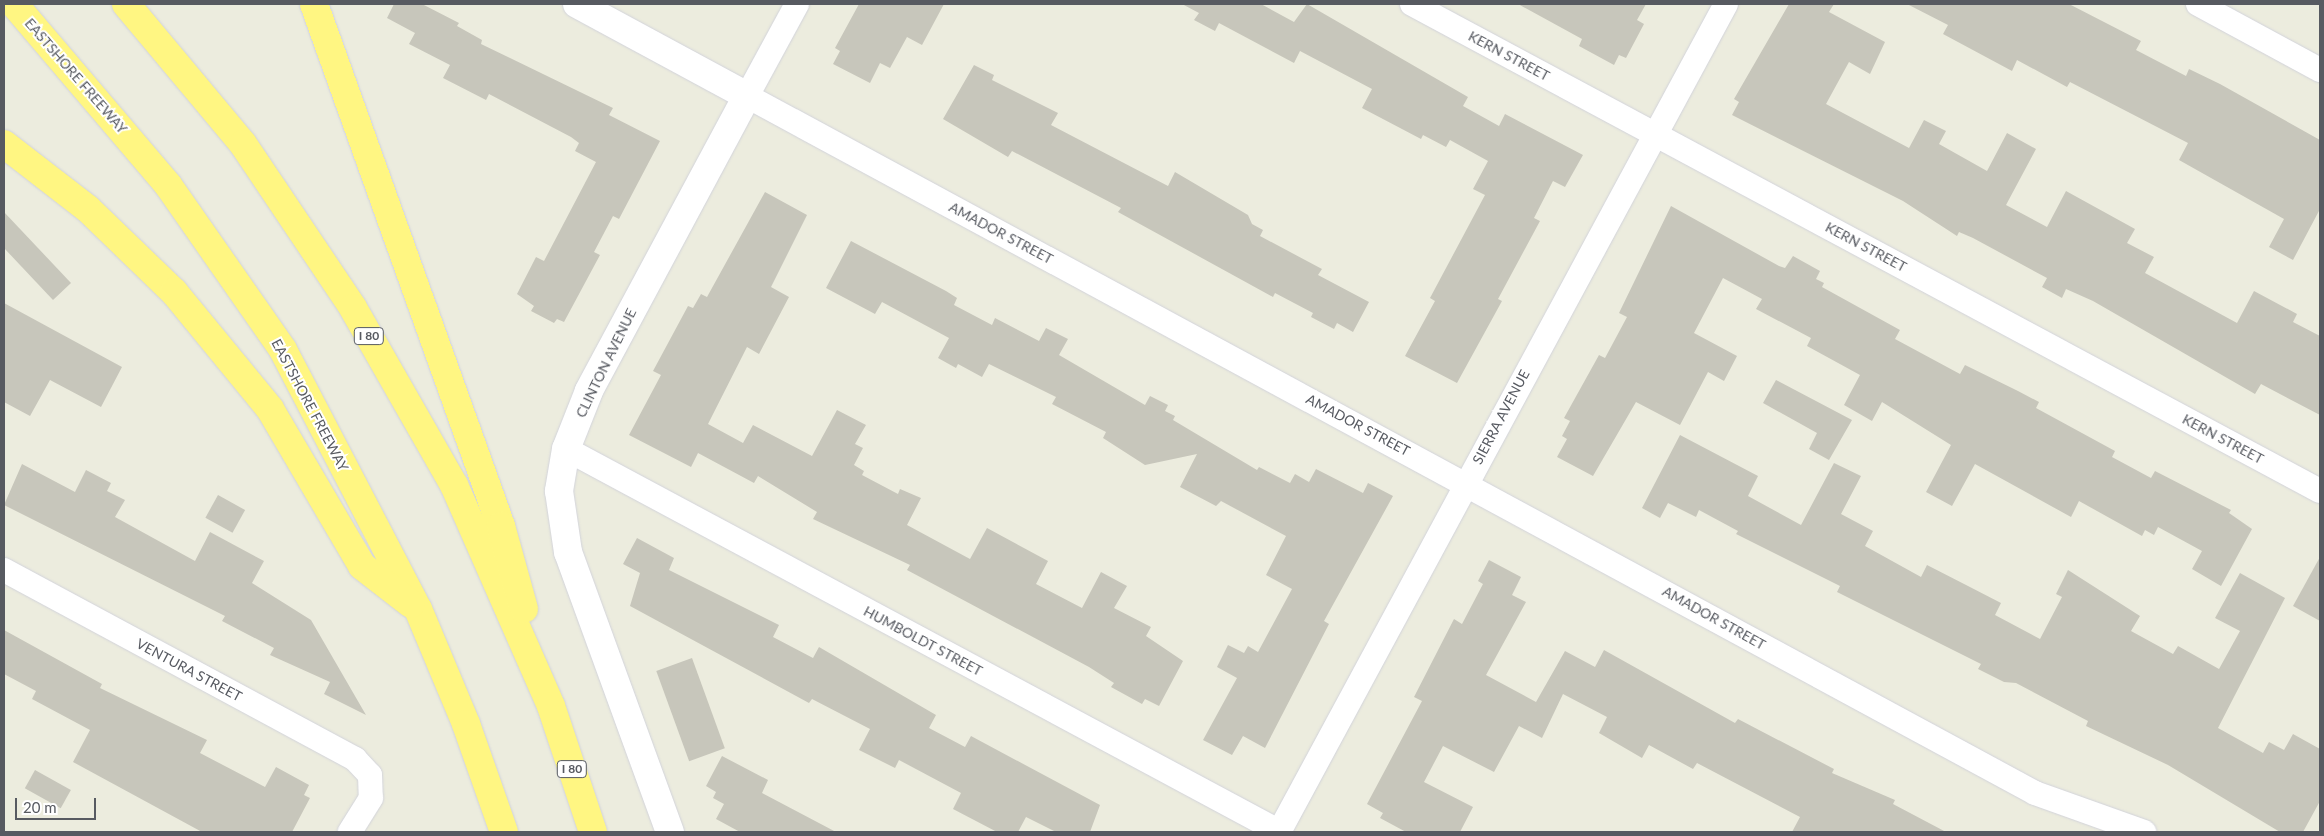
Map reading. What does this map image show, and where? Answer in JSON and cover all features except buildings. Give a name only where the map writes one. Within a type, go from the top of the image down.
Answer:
[{"type":"highway","name":"EASTSHORE FREEWAY","points":[[14,4],[168,185],[283,350],[418,609],[466,724],[504,832]]},
{"type":"highway","name":"I 80","points":[[126,4],[243,144],[353,308],[454,485],[551,706],[593,832]]},
{"type":"highway","points":[[314,4],[501,526],[551,706]]},
{"type":"highway","points":[[4,144],[88,209],[174,292],[270,409],[362,566],[418,609]]},
{"type":"street","name":"AMADOR STREET","points":[[577,4],[1466,483],[2035,793],[2144,832]]},
{"type":"street","name":"CLINTON AVENUE","points":[[670,832],[568,552],[559,491],[566,449],[589,391],[797,4]]},
{"type":"street","name":"KERN STREET","points":[[1412,4],[2320,491]]},
{"type":"street","name":"SIERRA AVENUE","points":[[1279,832],[1653,133],[1726,4]]},
{"type":"street","points":[[2198,4],[2320,70]]},
{"type":"street","name":"HUMBOLDT STREET","points":[[566,449],[1279,832]]},
{"type":"street","name":"VENTURA STREET","points":[[4,570],[355,759],[370,775],[371,798],[350,832]]}]
